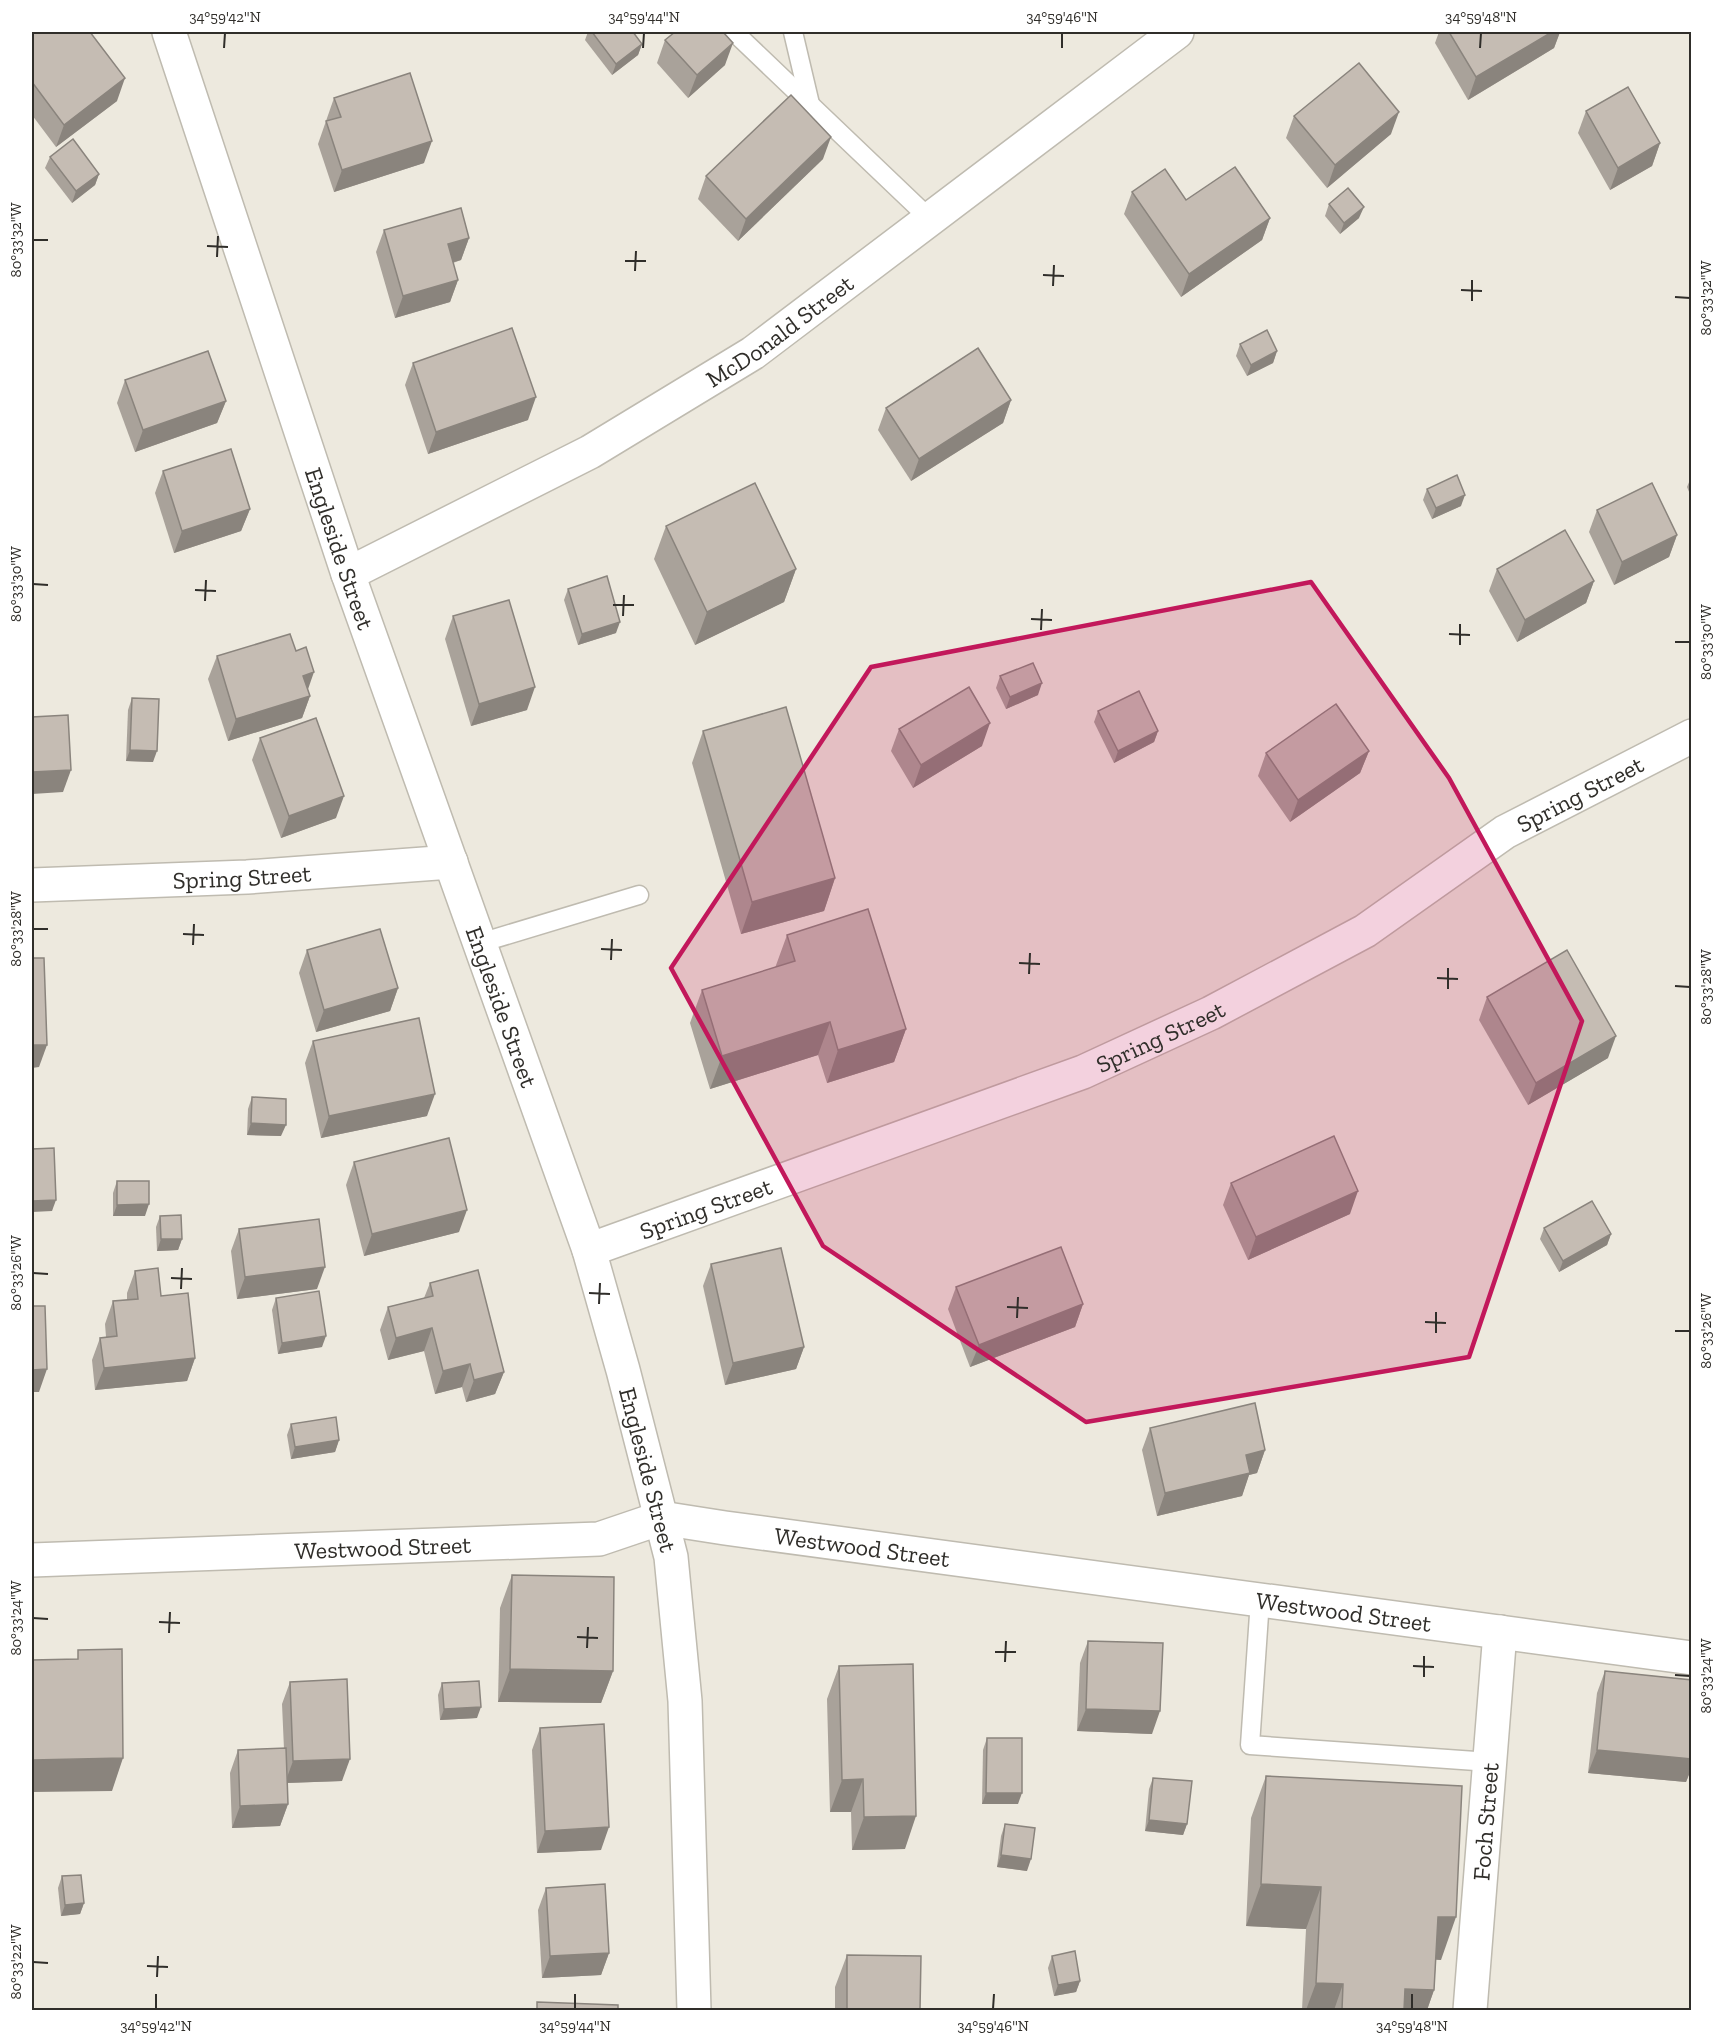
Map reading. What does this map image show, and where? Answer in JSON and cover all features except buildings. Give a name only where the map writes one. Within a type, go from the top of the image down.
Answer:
[{"type":"street","name":"Engleside Street","points":[[169,32],[348,574],[589,1250],[661,1518],[671,1557],[685,1701],[694,2010]]},
{"type":"street","name":"McDonald Street","points":[[348,574],[590,452],[753,353],[1177,32]]},
{"type":"street","name":"Spring Street","points":[[589,1250],[1083,1072],[1211,1013],[1365,931],[1505,832],[1692,736]]},
{"type":"street","name":"Spring Street","points":[[32,885],[247,877],[451,862]]},
{"type":"street","name":"Westwood Street","points":[[32,1560],[599,1539],[661,1518],[1692,1658]]},
{"type":"street","name":"Foch Street","points":[[1470,2010],[1500,1632]]},
{"type":"lane","points":[[734,32],[930,219]]},
{"type":"lane","points":[[793,32],[810,104]]},
{"type":"lane","points":[[480,943],[639,896]]},
{"type":"lane","points":[[1260,1600],[1250,1745],[1490,1762]]},
{"type":"highlighted area","points":[[1311,582],[1449,778],[1582,1021],[1469,1357],[1086,1422],[823,1246],[671,968],[871,667]]}]
